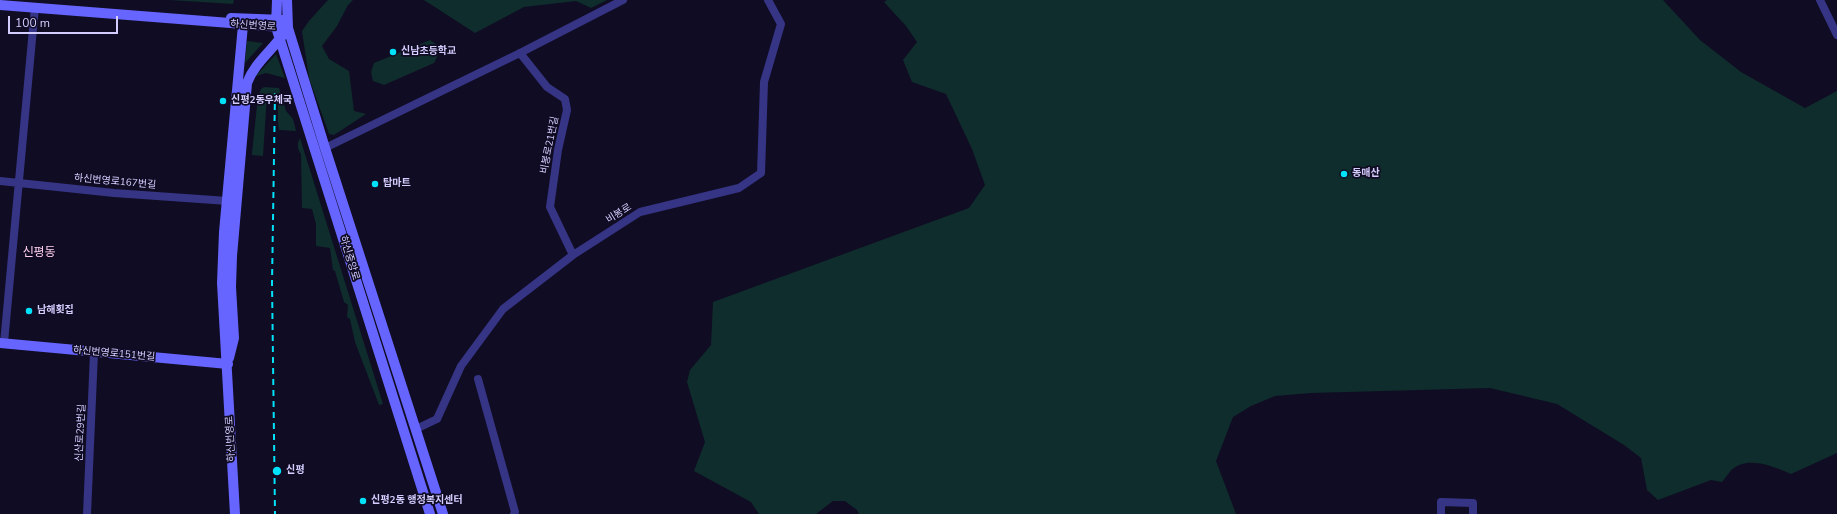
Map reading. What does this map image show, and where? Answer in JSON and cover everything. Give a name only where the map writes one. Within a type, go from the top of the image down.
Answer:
[{"type":"street","name":"하신중앙로","points":[[277,0],[276,23],[280,39],[320,150],[404,434],[430,514]]},
{"type":"street","points":[[287,0],[288,24],[320,150],[416,429],[443,514]]},
{"type":"street","points":[[320,150],[520,53],[623,0]]},
{"type":"street","name":"비봉로","points":[[416,429],[437,419],[461,366],[503,310],[573,255],[640,212],[739,188],[761,173],[764,82],[781,24],[768,0]]},
{"type":"street","points":[[1820,0],[1837,35]]},
{"type":"street","name":"하신번영로","points":[[35,4],[42,2],[288,24],[280,39],[251,72],[247,84],[232,202],[224,232],[222,283],[228,364],[235,514]]},
{"type":"street","name":"하신번영로","points":[[35,4],[243,25],[276,23]]},
{"type":"street","points":[[0,5],[35,4],[19,183],[2,343]]},
{"type":"street","points":[[239,78],[270,40],[276,23]]},
{"type":"street","name":"하신번영로","points":[[232,202],[243,25]]},
{"type":"street","name":"비봉로21번길","points":[[520,53],[547,86],[565,99],[567,110],[558,150],[550,207],[573,255]]},
{"type":"street","name":"하신번영로167번길","points":[[0,181],[114,193],[232,202]]},
{"type":"street","name":"하신번영로151번길","points":[[2,343],[228,364]]},
{"type":"street","name":"신산로29번길","points":[[87,514],[94,352]]},
{"type":"street","points":[[478,379],[515,512],[514,514]]},
{"type":"street","points":[[404,434],[416,429]]},
{"type":"street","points":[[1441,514],[1441,502],[1473,503],[1473,514]]},
{"type":"green space","points":[[169,0],[234,0],[233,4]]},
{"type":"green space","points":[[328,0],[353,0],[348,5],[337,26],[322,46],[329,59],[349,71],[354,111],[366,114],[334,135],[329,134],[309,78],[302,31]]},
{"type":"green space","points":[[424,0],[607,0],[591,8],[576,1],[524,7],[475,33]]},
{"type":"green space","points":[[887,0],[1663,0],[1700,40],[1741,72],[1805,108],[1837,91],[1837,453],[1791,474],[1778,468],[1762,464],[1747,463],[1732,469],[1722,482],[1711,480],[1658,500],[1647,490],[1641,458],[1624,445],[1557,404],[1490,388],[1311,393],[1275,396],[1251,406],[1233,417],[1216,461],[1236,514],[859,514],[857,510],[845,501],[833,501],[816,514],[759,514],[751,502],[694,471],[705,442],[687,382],[690,370],[711,345],[713,302],[969,208],[985,185],[972,149],[946,94],[912,82],[903,60],[917,42],[906,26],[884,2]]},
{"type":"green space","points":[[430,40],[438,47],[438,54],[434,63],[384,85],[373,81],[371,72],[374,63]]},
{"type":"green space","points":[[247,41],[263,43],[245,63]]},
{"type":"green space","points":[[276,54],[285,78],[266,73],[256,76]]},
{"type":"green space","points":[[264,87],[279,88],[286,111],[293,119],[296,131],[279,130],[278,96],[267,95],[263,156],[252,155],[258,96],[261,89]]},
{"type":"green space","points":[[300,138],[383,404],[379,405],[355,342],[350,319],[347,317],[348,305],[344,302],[335,271],[333,270],[330,248],[316,246],[316,224],[312,209],[302,208],[301,154],[298,146]]},
{"type":"railway","points":[[275,93],[272,283],[275,514]]},
{"type":"place","name":"신남초등학교","points":[[393,52]]},
{"type":"place","name":"신평2동우체국","points":[[223,101]]},
{"type":"place","name":"동매산","points":[[1344,174]]},
{"type":"place","name":"탑마트","points":[[375,184]]},
{"type":"place","name":"남해횟집","points":[[29,311]]},
{"type":"place","name":"신평","points":[[277,471]]},
{"type":"place","name":"신평2동 행정복지센터","points":[[363,501]]},
{"type":"district","name":"신평동","points":[[39,253]]}]
